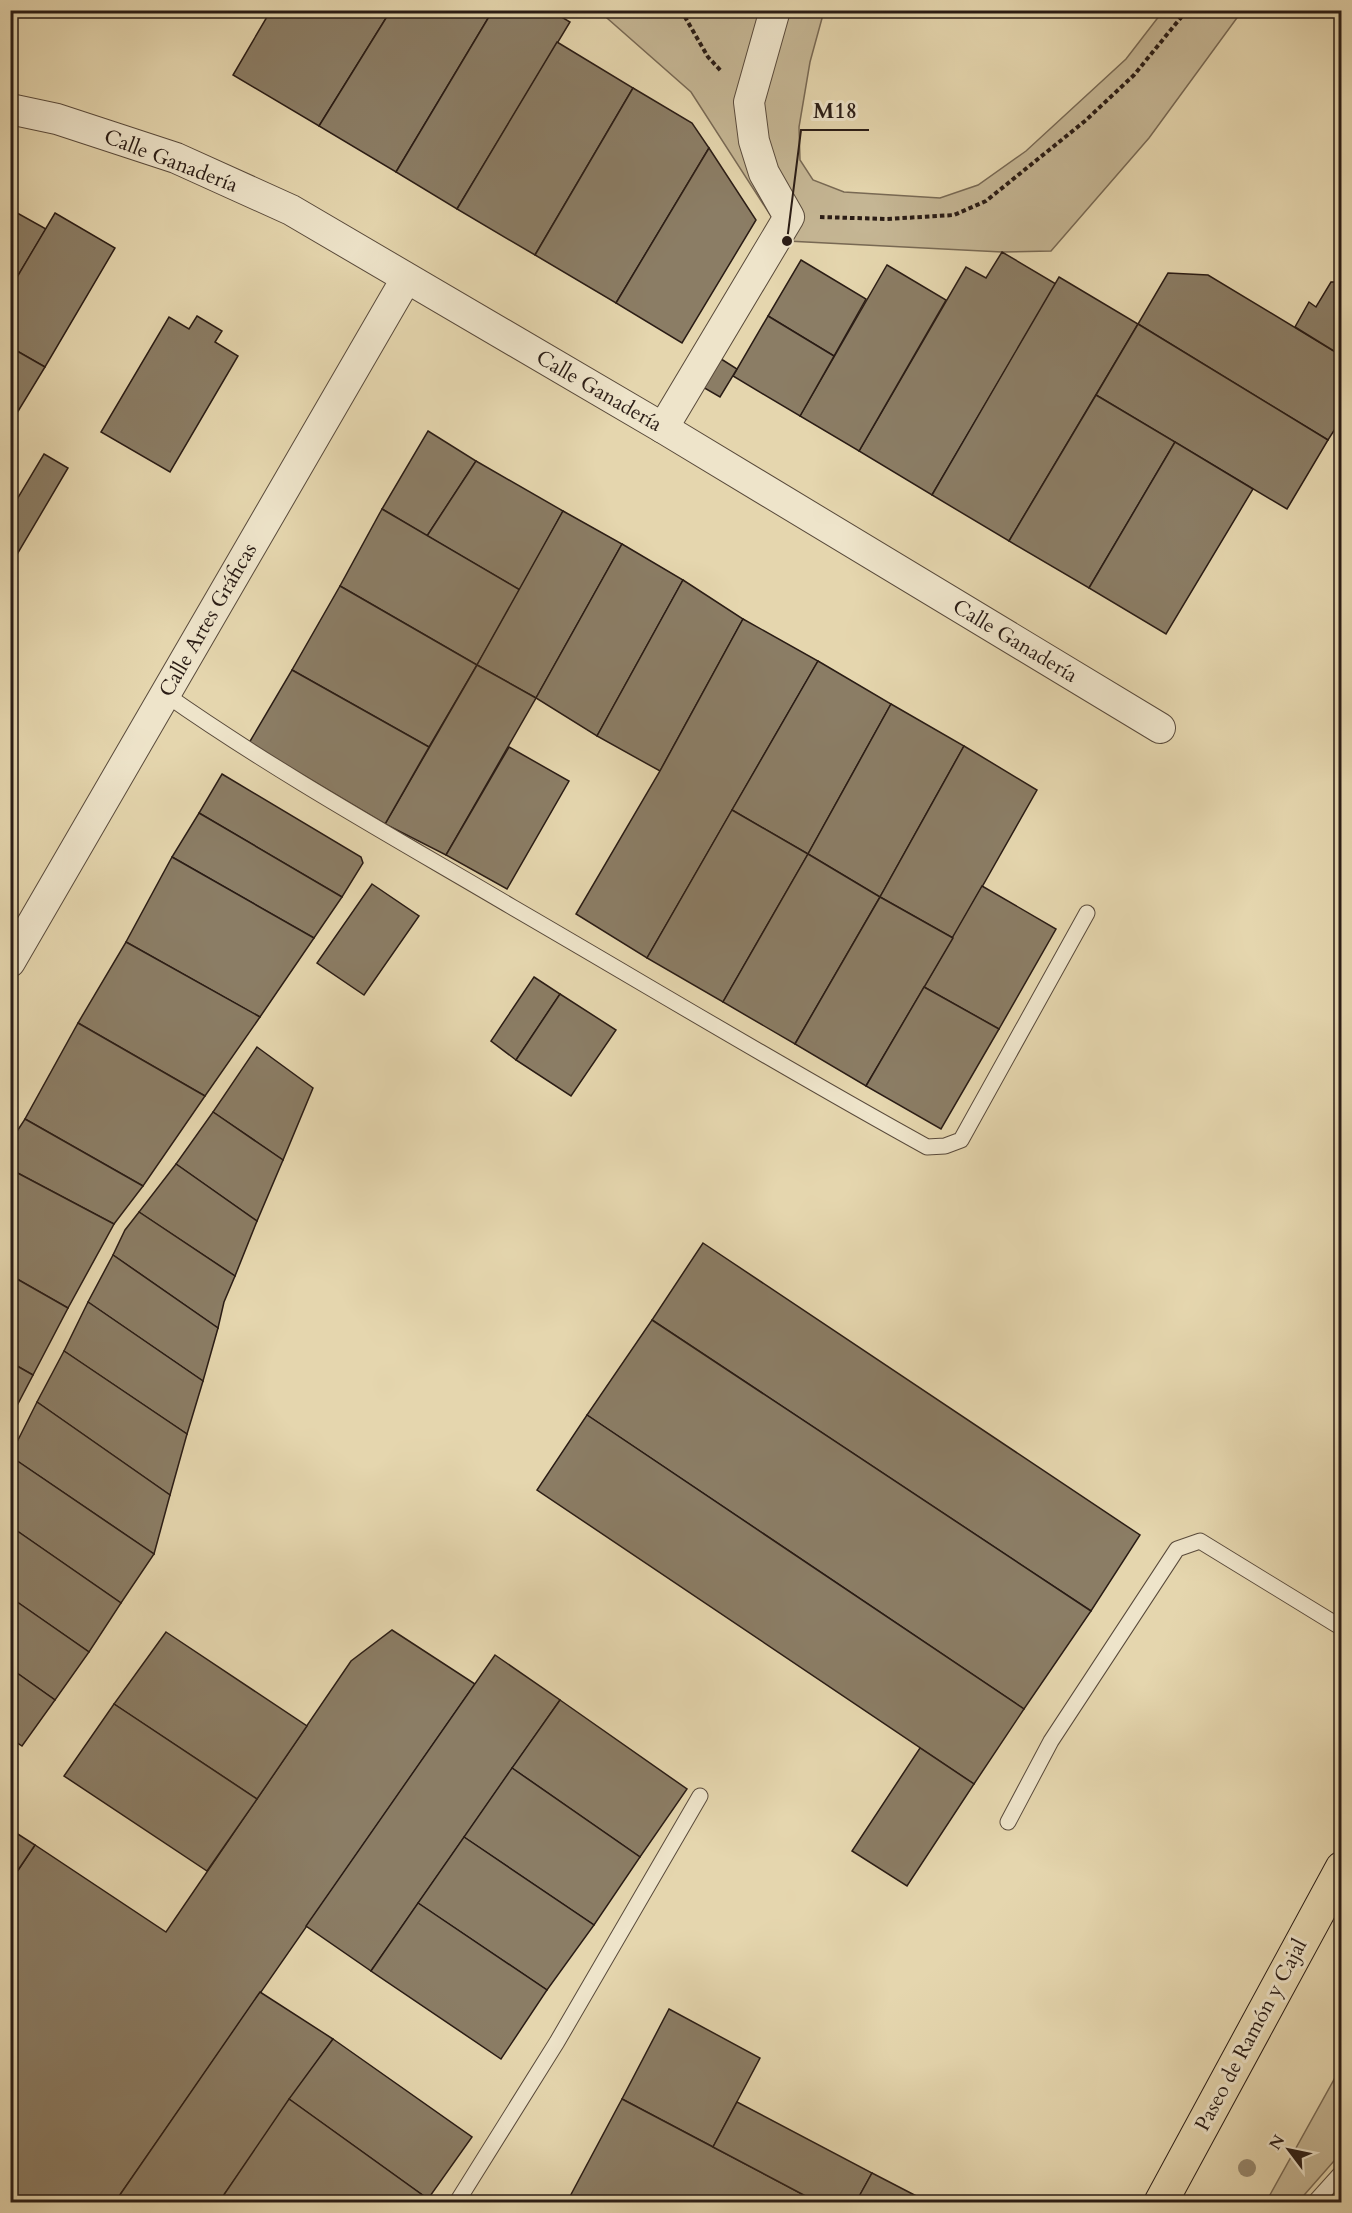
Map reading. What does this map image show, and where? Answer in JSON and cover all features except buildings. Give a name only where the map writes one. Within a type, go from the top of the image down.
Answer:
[{"type":"main road","name":"Paseo de Ramón y Cajal","points":[[1161,2202],[1341,1868]]},
{"type":"street","points":[[663,428],[789,217],[764,173],[754,141],[749,102],[775,10]]},
{"type":"street","name":"Calle Ganadería","points":[[10,109],[57,119],[176,158],[291,210],[663,428],[1160,728]]},
{"type":"street","name":"Calle Artes Gráficas","points":[[10,962],[406,279]]},
{"type":"lane","points":[[165,694],[229,739],[336,803],[927,1147],[945,1146],[961,1140],[977,1115],[1087,913]]},
{"type":"lane","points":[[1008,1822],[1051,1741],[1177,1549],[1200,1541],[1341,1628]]},
{"type":"lane","points":[[457,2202],[557,2042],[700,1796]]},
{"type":"lane","points":[[1315,2202],[1341,2172]]},
{"type":"path","points":[[681,10],[708,57],[749,102]]},
{"type":"path","points":[[789,217],[887,219],[954,215],[986,201],[1093,113],[1134,75],[1187,10]]},
{"type":"shaded area","points":[[599,11],[824,11],[810,62],[799,127],[800,160],[813,180],[844,192],[940,198],[978,185],[1026,151],[1126,59],[1163,11],[1242,11],[1149,138],[1051,251],[1002,252],[787,241],[691,92]]},
{"type":"shaded area","points":[[1341,2067],[1341,2153],[1298,2202],[1266,2202]]},
{"type":"place","name":"M18","points":[[787,241]]}]
